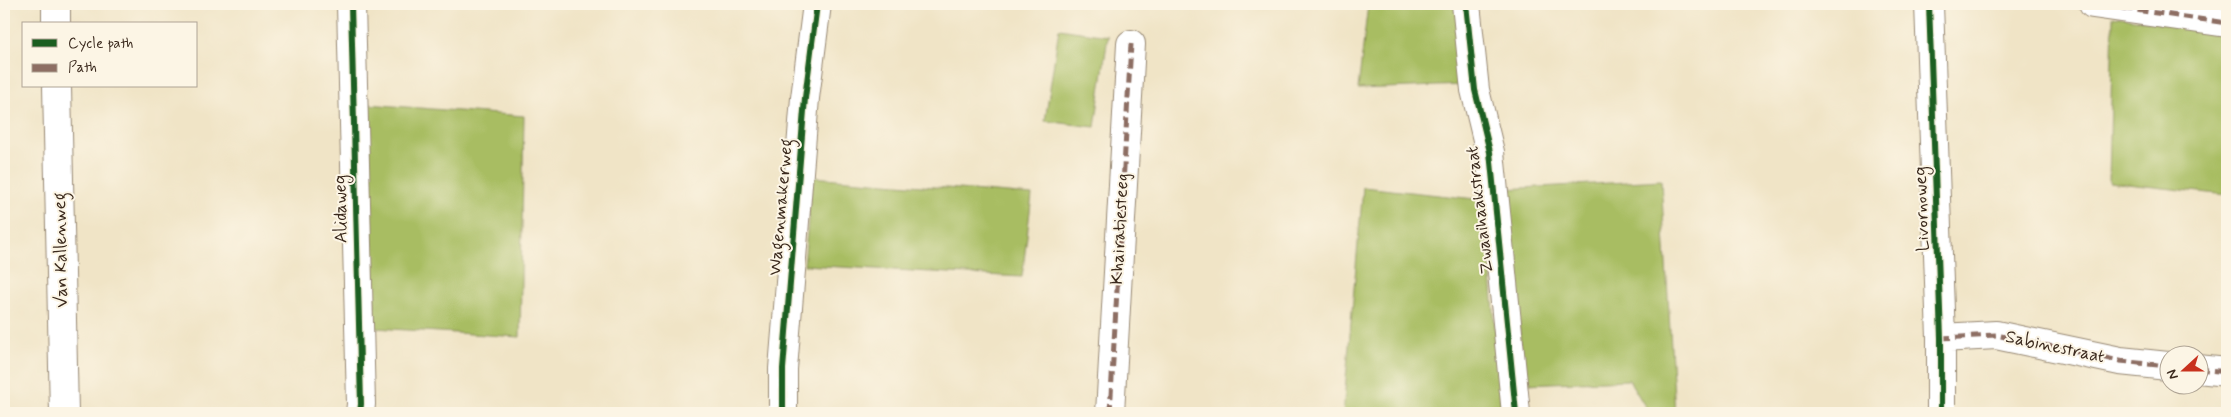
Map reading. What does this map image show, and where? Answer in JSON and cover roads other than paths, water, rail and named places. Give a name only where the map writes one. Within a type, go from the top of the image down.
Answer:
[{"type":"street","points":[[56,4],[56,22]]},
{"type":"street","name":"Alidaweg","points":[[351,4],[360,413]]},
{"type":"street","name":"Wagenmakerweg","points":[[783,413],[783,369],[805,98],[817,4]]},
{"type":"street","name":"Zwaaihaakstraat","points":[[1466,4],[1475,90],[1490,152],[1516,413]]},
{"type":"street","name":"Livornoweg","points":[[1929,4],[1941,338],[1941,413]]},
{"type":"street","points":[[2093,4],[2227,23]]},
{"type":"street","name":"Khairatiesteeg","points":[[1110,413],[1131,44]]},
{"type":"street","name":"Van Kallenweg","points":[[58,88],[65,413]]},
{"type":"street","name":"Sabinestraat","points":[[1941,338],[1996,335],[2120,361],[2158,365]]},
{"type":"street","points":[[2208,370],[2227,372]]}]
